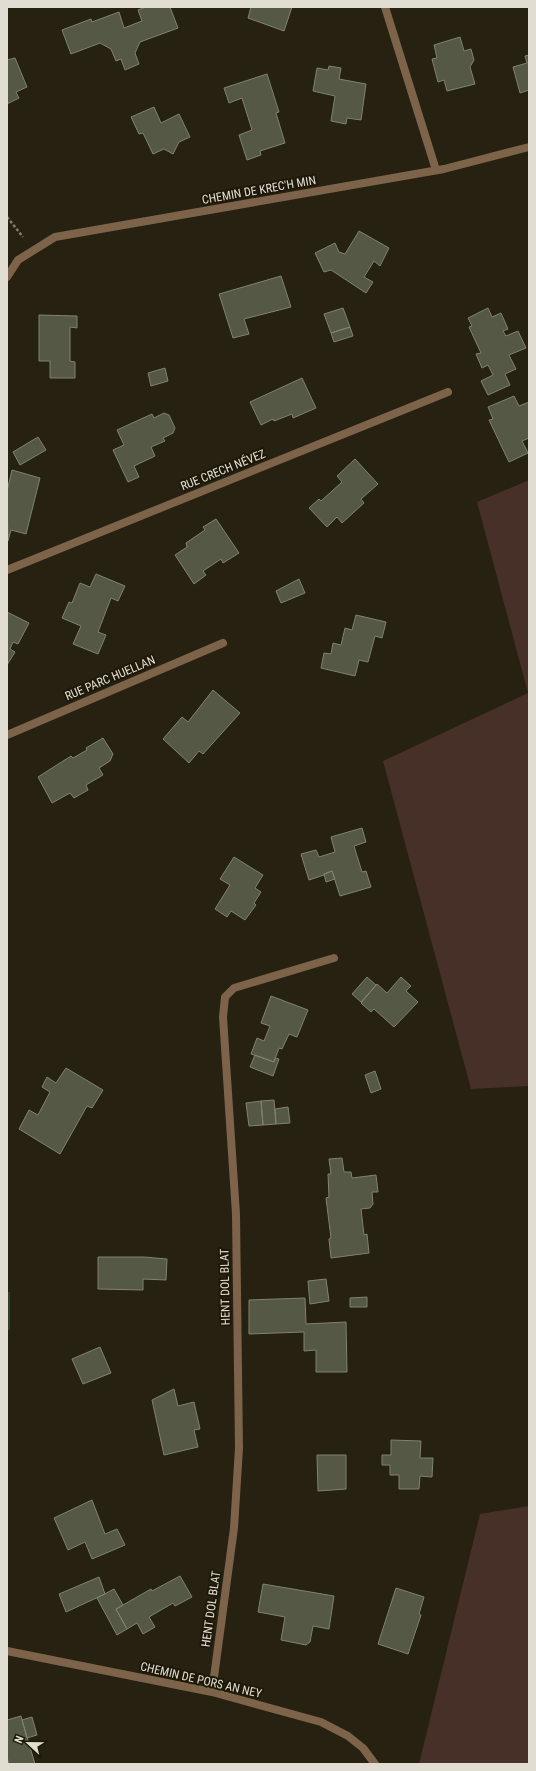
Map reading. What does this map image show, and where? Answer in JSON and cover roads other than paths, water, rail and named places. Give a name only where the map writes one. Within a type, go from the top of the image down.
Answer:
[{"type":"street","points":[[385,7],[436,170]]},
{"type":"street","name":"CHEMIN DE KREC'H MIN","points":[[7,277],[18,260],[54,237],[436,170],[529,147]]},
{"type":"street","name":"RUE CRECH NÉVEZ","points":[[7,570],[448,392]]},
{"type":"street","name":"RUE PARC HUELLAN","points":[[7,735],[223,643]]},
{"type":"street","name":"HENT DOL BLAT","points":[[212,1692],[234,1528],[239,1448],[236,1214],[223,1017],[225,997],[234,988],[334,958]]},
{"type":"street","name":"CHEMIN DE PORS AN NEY","points":[[7,1651],[212,1692],[321,1722],[348,1736],[363,1748],[375,1764]]}]
